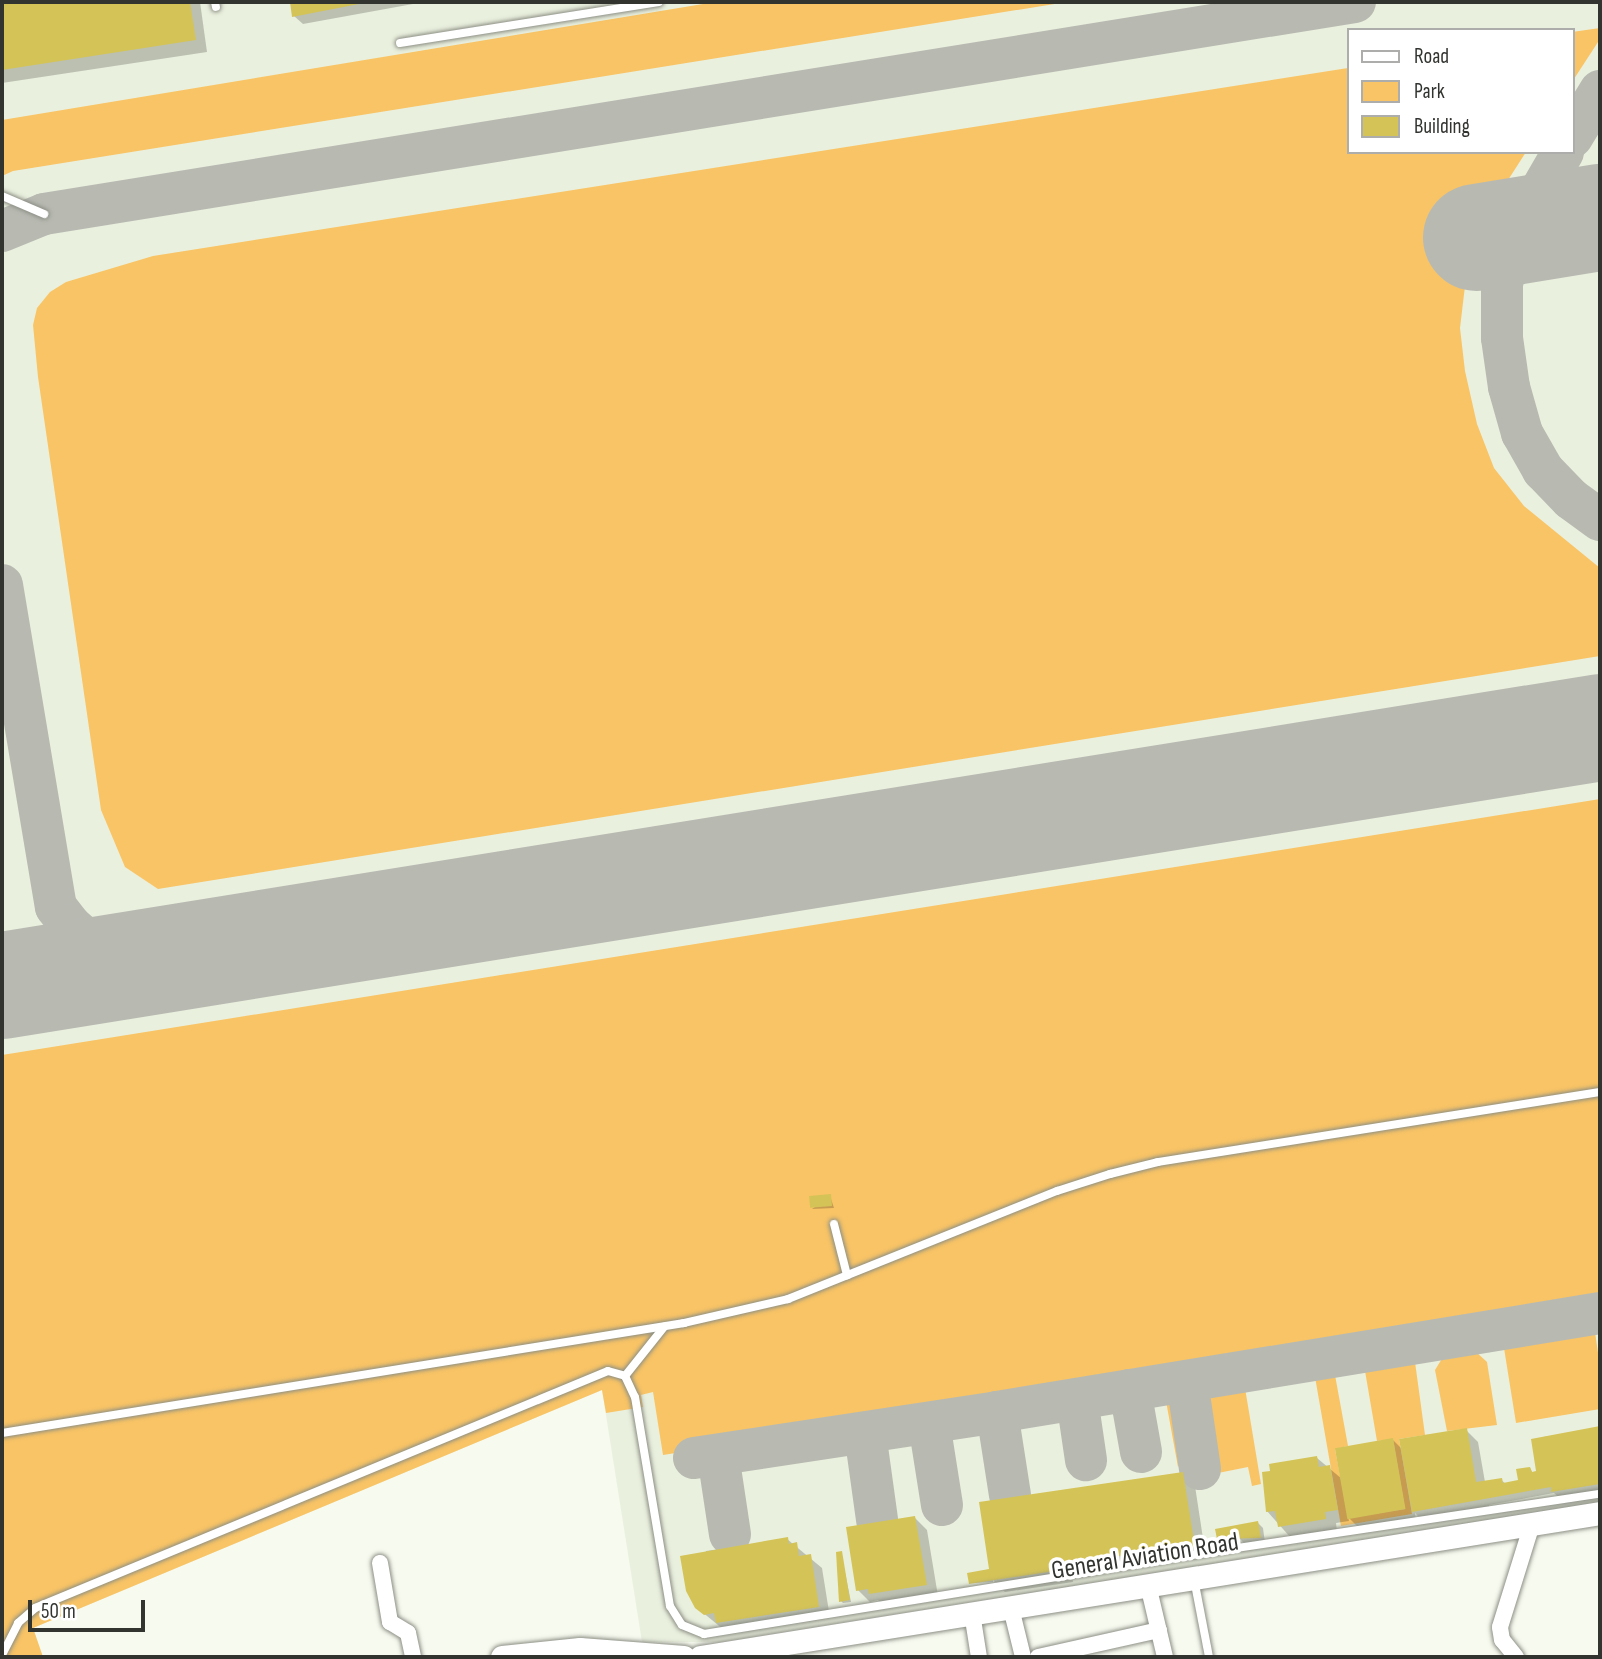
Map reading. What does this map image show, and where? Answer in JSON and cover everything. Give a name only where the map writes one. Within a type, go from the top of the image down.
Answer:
[{"type":"main road","name":"General Aviation Road","points":[[700,1657],[779,1652],[972,1614],[1194,1576],[1600,1513]]},
{"type":"main road","points":[[502,1657],[580,1648],[684,1657]]},
{"type":"street","points":[[1516,1657],[1503,1640],[1500,1627],[1532,1524]]},
{"type":"street","points":[[380,1563],[390,1622],[408,1633],[413,1657]]},
{"type":"street","points":[[1148,1585],[1165,1657]]},
{"type":"street","points":[[1011,1608],[1023,1657]]},
{"type":"street","points":[[972,1614],[979,1657]]},
{"type":"street","points":[[1038,1657],[1159,1630]]},
{"type":"lane","points":[[400,43],[659,2]]},
{"type":"lane","points":[[2,196],[44,214]]},
{"type":"lane","points":[[2,1433],[663,1327],[788,1299],[1057,1191],[1158,1163],[1600,1092]]},
{"type":"lane","points":[[834,1224],[847,1275]]},
{"type":"lane","points":[[625,1376],[663,1327]]},
{"type":"lane","points":[[2,1655],[18,1623],[36,1608],[608,1371],[625,1376],[635,1397],[670,1606],[682,1625],[704,1634],[1230,1549],[1600,1494]]},
{"type":"lane","points":[[1194,1576],[1209,1657]]},
{"type":"shaded area","points":[[2,2],[1600,2],[1600,1502],[720,1642],[642,1642],[602,1390],[33,1628],[43,1657],[2,1657]]},
{"type":"green space","points":[[715,2],[1067,2],[13,171],[2,176],[2,120]]},
{"type":"green space","points":[[1600,28],[1600,39],[1574,79],[1574,32]]},
{"type":"green space","points":[[1346,68],[1346,154],[1525,154],[1485,216],[1468,261],[1460,328],[1465,371],[1477,424],[1494,468],[1524,506],[1600,568],[1600,656],[158,889],[125,867],[101,810],[38,377],[33,325],[37,308],[50,292],[66,282],[153,256]]},
{"type":"green space","points":[[1600,799],[1600,1307],[663,1455],[653,1392],[641,1395],[643,1407],[606,1413],[602,1390],[33,1628],[43,1657],[2,1657],[2,1055]]},
{"type":"green space","points":[[1595,1332],[1600,1367],[1600,1409],[1516,1423],[1504,1348]]},
{"type":"green space","points":[[1475,1351],[1487,1362],[1497,1425],[1447,1431],[1435,1370],[1443,1357]]},
{"type":"green space","points":[[1415,1362],[1425,1435],[1399,1439],[1412,1514],[1341,1526],[1315,1377],[1335,1375],[1348,1446],[1335,1449],[1348,1518],[1405,1509],[1393,1439],[1377,1441],[1365,1371]]},
{"type":"green space","points":[[1245,1388],[1261,1484],[1252,1486],[1248,1467],[1218,1473],[1217,1470],[1206,1471],[1194,1397]]},
{"type":"green space","points":[[1182,1398],[1190,1447],[1178,1467],[1166,1401]]},
{"type":"building","points":[[2,2],[190,2],[196,40],[2,70]]},
{"type":"building","points":[[290,2],[364,2],[364,3],[292,17]]},
{"type":"building","points":[[831,1194],[832,1206],[810,1208],[809,1196]]},
{"type":"building","points":[[1600,1426],[1600,1484],[1551,1492],[1551,1487],[1412,1512],[1399,1439],[1467,1428],[1476,1482],[1502,1478],[1503,1483],[1518,1480],[1516,1469],[1530,1467],[1532,1472],[1536,1471],[1531,1439]]},
{"type":"building","points":[[1393,1438],[1406,1509],[1347,1519],[1335,1448]]},
{"type":"building","points":[[1317,1456],[1319,1467],[1330,1465],[1338,1510],[1325,1512],[1326,1519],[1278,1527],[1275,1511],[1266,1512],[1262,1472],[1270,1471],[1269,1464]]},
{"type":"building","points":[[1183,1472],[1195,1547],[1061,1563],[1062,1570],[969,1584],[967,1573],[989,1569],[979,1502]]},
{"type":"building","points":[[915,1516],[927,1585],[869,1594],[868,1589],[856,1591],[846,1527]]},
{"type":"building","points":[[1258,1521],[1261,1538],[1217,1539],[1215,1529]]},
{"type":"building","points":[[788,1537],[789,1544],[797,1542],[799,1556],[811,1554],[819,1607],[716,1623],[714,1613],[704,1615],[695,1608],[686,1591],[680,1556]]},
{"type":"building","points":[[842,1551],[850,1600],[839,1602],[836,1552]]},
{"type":"taxiway","points":[[2,231],[44,214],[1355,2]]},
{"type":"taxiway","points":[[1574,134],[1600,91]]},
{"type":"taxiway","points":[[1562,154],[1512,240],[1502,284],[1502,338],[1509,387],[1522,433],[1543,470],[1571,499],[1600,520]]},
{"type":"taxiway","points":[[2,585],[56,907],[70,925],[97,949],[130,964]]},
{"type":"taxiway","points":[[694,1458],[997,1412],[1600,1313]]},
{"type":"taxiway","points":[[1187,1381],[1200,1469]]},
{"type":"taxiway","points":[[1130,1390],[1141,1452]]},
{"type":"taxiway","points":[[1077,1399],[1086,1460]]},
{"type":"taxiway","points":[[997,1412],[1010,1495]]},
{"type":"taxiway","points":[[929,1423],[942,1505]]},
{"type":"taxiway","points":[[865,1433],[877,1520]]},
{"type":"taxiway","points":[[718,1455],[730,1534]]},
{"type":"runway","points":[[1476,237],[1600,217]]},
{"type":"runway","points":[[2,985],[1600,727]]}]
